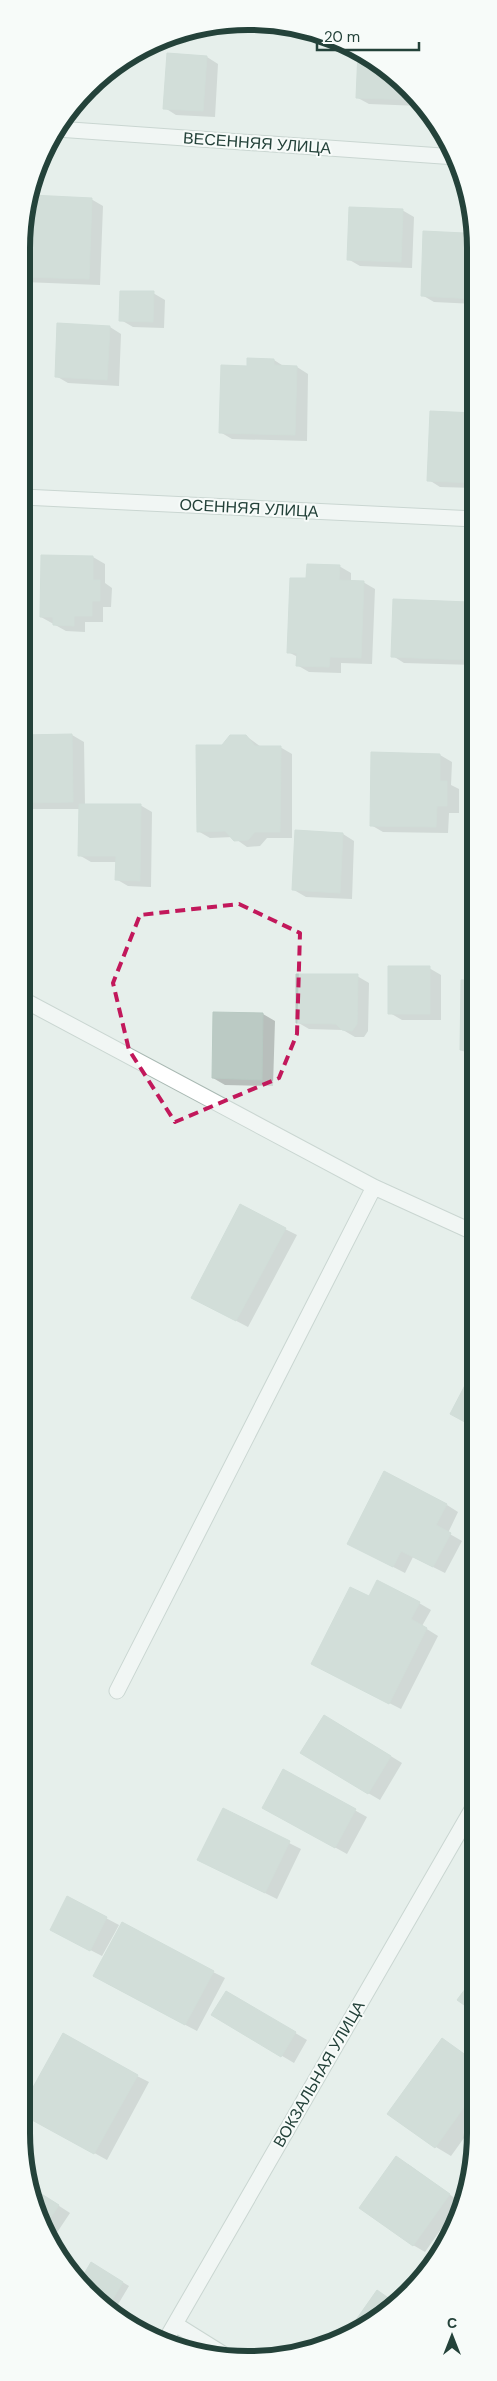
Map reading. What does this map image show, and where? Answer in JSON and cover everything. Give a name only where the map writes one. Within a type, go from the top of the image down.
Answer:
[{"type":"street","name":"ВЕСЕННЯЯ УЛИЦА","points":[[66,129],[446,157]]},
{"type":"street","name":"ОСЕННЯЯ УЛИЦА","points":[[30,497],[467,519]]},
{"type":"street","points":[[30,1003],[374,1187],[467,1230]]},
{"type":"street","points":[[117,1690],[374,1187]]},
{"type":"street","name":"ВОКЗАЛЬНАЯ УЛИЦА","points":[[168,2335],[467,1818]]},
{"type":"street","points":[[175,2324],[214,2348]]},
{"type":"highlighted area","points":[[239,904],[300,933],[297,1034],[279,1078],[175,1122],[129,1050],[113,983],[140,915]]},
{"type":"building","points":[[167,53],[207,56],[203,111],[163,109]]},
{"type":"building","points":[[358,59],[382,75],[409,100],[356,98]]},
{"type":"building","points":[[36,195],[92,198],[89,279],[30,277],[30,234]]},
{"type":"building","points":[[349,207],[403,209],[401,262],[347,260]]},
{"type":"building","points":[[466,230],[467,299],[421,296],[423,231],[464,233]]},
{"type":"building","points":[[120,291],[154,291],[153,322],[119,321]]},
{"type":"building","points":[[57,323],[110,326],[107,380],[55,377]]},
{"type":"building","points":[[247,358],[274,359],[274,365],[297,366],[295,435],[219,433],[221,365],[247,366]]},
{"type":"building","points":[[430,411],[467,413],[467,483],[427,481]]},
{"type":"building","points":[[41,555],[93,556],[93,580],[100,580],[100,601],[92,601],[92,616],[74,616],[74,626],[53,625],[53,617],[40,617]]},
{"type":"building","points":[[307,564],[340,565],[339,580],[364,581],[361,658],[330,657],[329,667],[296,666],[297,653],[287,653],[290,578],[306,578]]},
{"type":"building","points":[[393,599],[467,602],[467,660],[391,657]]},
{"type":"building","points":[[72,734],[73,802],[30,803],[30,735]]},
{"type":"building","points":[[230,735],[246,735],[255,746],[281,746],[280,832],[255,832],[248,840],[234,841],[225,831],[197,832],[196,745],[222,745]]},
{"type":"building","points":[[371,752],[440,754],[440,781],[447,781],[447,806],[437,806],[436,827],[370,826]]},
{"type":"building","points":[[79,804],[141,804],[140,881],[115,880],[116,856],[78,856]]},
{"type":"building","points":[[295,830],[343,833],[340,893],[292,890]]},
{"type":"building","points":[[388,966],[430,966],[430,1014],[388,1014]]},
{"type":"building","points":[[296,974],[358,974],[357,1024],[352,1031],[342,1030],[336,1024],[296,1023]]},
{"type":"building","points":[[461,980],[467,980],[467,1050],[460,1050]]},
{"type":"building","points":[[213,1012],[263,1013],[262,1080],[212,1078]]},
{"type":"building","points":[[240,1204],[286,1228],[236,1321],[191,1298]]},
{"type":"building","points":[[467,1381],[467,1423],[450,1414]]},
{"type":"building","points":[[384,1471],[447,1504],[436,1525],[451,1533],[433,1567],[401,1551],[393,1567],[347,1544]]},
{"type":"building","points":[[377,1580],[420,1602],[411,1619],[427,1628],[389,1704],[311,1664],[350,1587],[369,1596]]},
{"type":"building","points":[[324,1715],[391,1756],[368,1794],[300,1753]]},
{"type":"building","points":[[283,1769],[356,1809],[335,1848],[262,1808]]},
{"type":"building","points":[[223,1808],[290,1841],[265,1893],[197,1860]]},
{"type":"building","points":[[67,1896],[107,1917],[90,1951],[50,1930]]},
{"type":"building","points":[[122,1922],[214,1971],[185,2025],[93,1976]]},
{"type":"building","points":[[467,1986],[467,2007],[457,2000]]},
{"type":"building","points":[[226,1991],[296,2032],[281,2057],[211,2015]]},
{"type":"building","points":[[63,2033],[138,2075],[94,2154],[30,2119],[30,2093]]},
{"type":"building","points":[[442,2038],[467,2056],[467,2103],[435,2148],[387,2114]]},
{"type":"building","points":[[396,2156],[450,2194],[413,2246],[359,2208]]},
{"type":"building","points":[[38,2192],[59,2205],[49,2220]]},
{"type":"building","points":[[91,2262],[123,2282],[111,2302],[83,2276]]},
{"type":"building","points":[[377,2290],[390,2299],[382,2306],[353,2324]]}]
